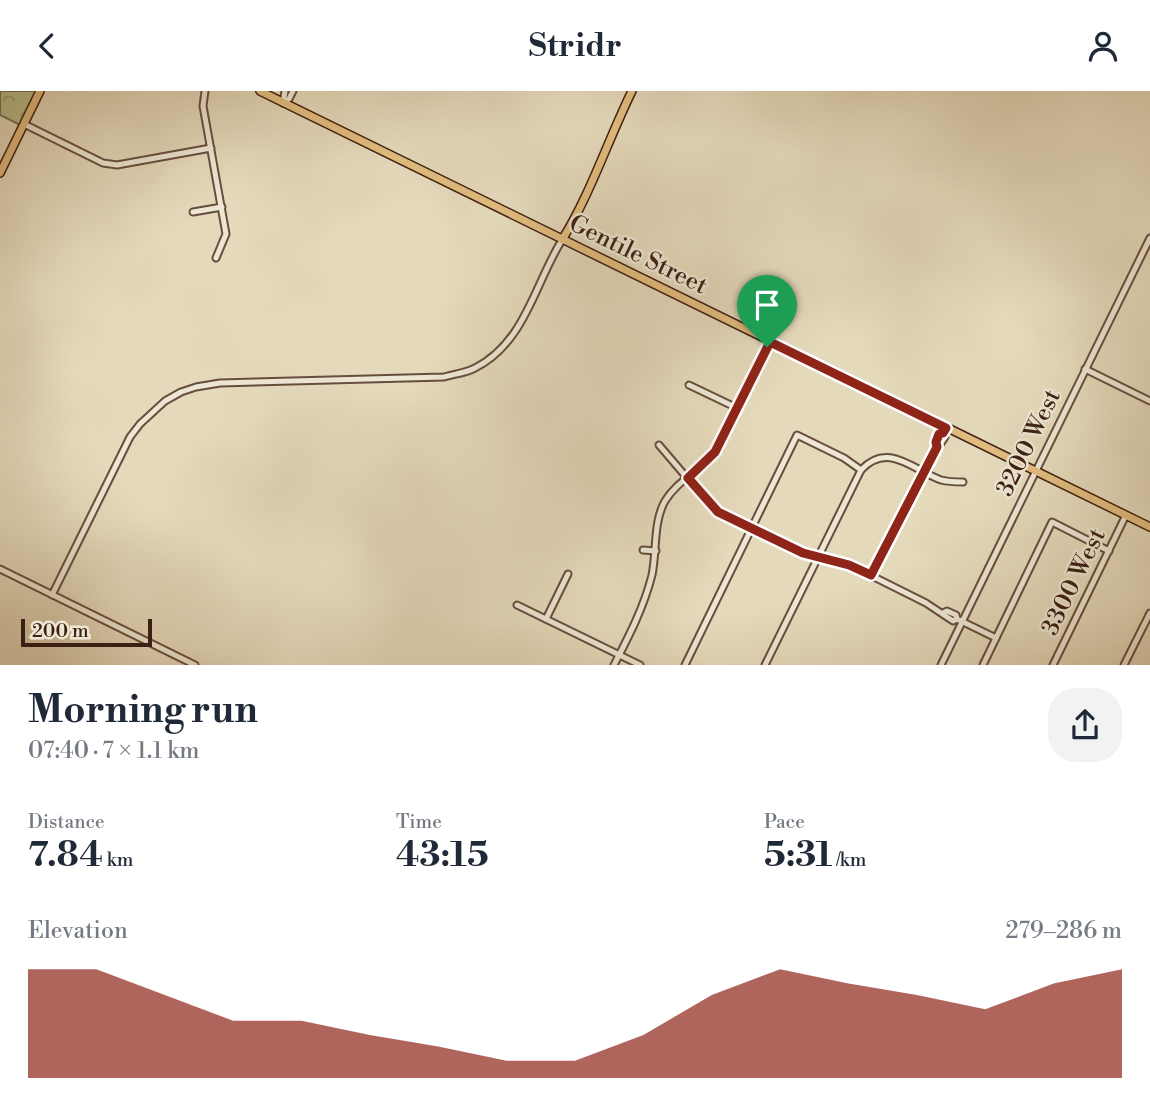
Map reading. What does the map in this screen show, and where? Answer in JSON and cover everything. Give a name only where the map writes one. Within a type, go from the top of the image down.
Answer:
[{"type":"main road","points":[[0,173],[40,91]]},
{"type":"main road","name":"Gentile Street","points":[[260,91],[770,342],[944,431],[1150,527]]},
{"type":"main road","points":[[562,240],[598,170],[615,125],[632,91]]},
{"type":"street","points":[[205,91],[204,106],[226,234],[216,258]]},
{"type":"street","points":[[283,103],[285,91]]},
{"type":"street","points":[[283,103],[293,91]]},
{"type":"street","points":[[24,124],[103,163],[117,165],[211,148]]},
{"type":"street","points":[[193,212],[222,207]]},
{"type":"street","name":"3200 West","points":[[941,665],[959,620],[1150,237]]},
{"type":"street","points":[[51,594],[130,437],[152,411],[165,401],[196,387],[220,383],[444,377],[475,368],[499,352],[512,338],[562,240]]},
{"type":"street","points":[[614,665],[643,606],[663,505],[675,488],[715,452],[770,342]]},
{"type":"street","points":[[1085,369],[1150,401]]},
{"type":"street","points":[[689,386],[737,408]]},
{"type":"street","points":[[871,575],[923,471],[937,447],[941,445],[945,437],[944,431]]},
{"type":"street","points":[[685,665],[797,435],[844,458],[861,470]]},
{"type":"street","points":[[659,445],[715,509],[803,553],[849,565],[871,575],[943,613],[947,611],[956,615],[959,620],[996,638]]},
{"type":"street","points":[[765,665],[861,470],[873,460],[890,457],[946,481],[963,482]]},
{"type":"street","name":"3300 West","points":[[1053,665],[1126,515]]},
{"type":"street","points":[[983,665],[1052,522],[1109,551]]},
{"type":"street","points":[[643,550],[656,551]]},
{"type":"street","points":[[0,569],[195,665]]},
{"type":"street","points":[[547,619],[568,574]]},
{"type":"street","points":[[517,605],[640,665]]},
{"type":"street","points":[[1124,665],[1150,613]]},
{"type":"green space","points":[[0,91],[36,91],[20,125],[0,115]]},
{"type":"route","points":[[770,342],[946,428],[939,434],[937,447],[871,575],[849,565],[803,553],[718,512],[688,478],[715,452],[767,347],[770,342]]}]
